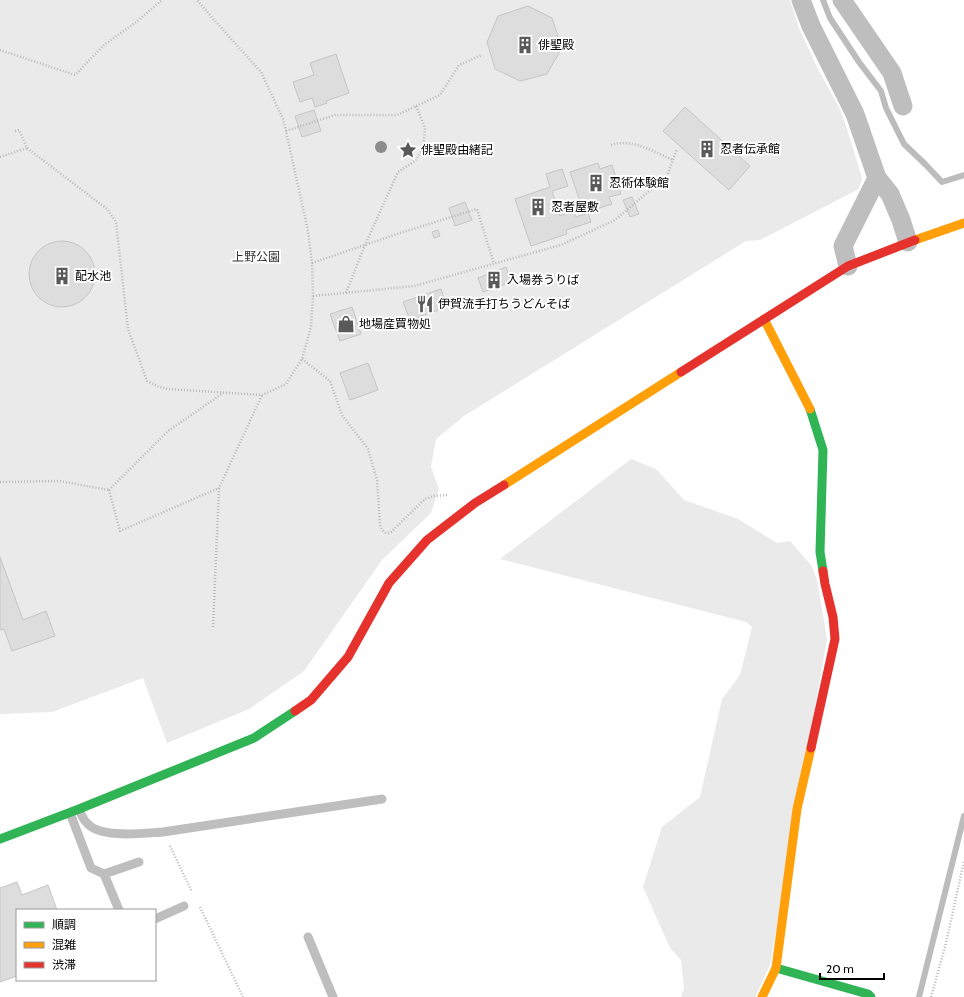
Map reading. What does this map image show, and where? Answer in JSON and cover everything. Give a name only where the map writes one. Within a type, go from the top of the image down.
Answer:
[{"type":"street","points":[[801,0],[810,26],[856,114],[877,178],[890,194],[908,242]]},
{"type":"street","points":[[842,0],[892,73],[903,106]]},
{"type":"street","points":[[848,266],[843,246],[877,178]]},
{"type":"street","points":[[0,840],[254,738],[311,700],[348,657],[389,583],[427,540],[485,496],[848,266],[908,242],[964,223]]},
{"type":"street","points":[[762,997],[776,968],[798,809],[835,639],[833,618],[820,552],[823,450],[810,410],[764,319]]},
{"type":"street","points":[[776,968],[868,994],[871,997]]},
{"type":"lane","points":[[79,809],[87,824],[100,831],[127,834],[163,832],[382,799]]},
{"type":"lane","points":[[70,813],[91,868],[104,874],[119,909]]},
{"type":"lane","points":[[104,874],[139,862]]},
{"type":"lane","points":[[156,919],[184,906]]},
{"type":"lane","points":[[308,937],[333,997]]},
{"type":"path","points":[[0,50],[75,75],[104,45],[135,23],[162,0]]},
{"type":"path","points":[[15,131],[19,130],[27,148],[107,209],[116,222],[128,330],[147,381],[168,390],[262,395],[286,384],[302,359],[311,327],[313,296],[312,263],[308,230],[284,120],[261,72],[197,0]]},
{"type":"path","points":[[286,131],[335,115],[397,115],[440,95],[459,65],[482,55]]},
{"type":"path","points":[[346,293],[365,245],[398,172],[415,161],[423,149],[425,128],[416,106]]},
{"type":"path","points":[[611,145],[619,143],[641,146],[673,160]]},
{"type":"path","points":[[0,156],[27,148]]},
{"type":"path","points":[[313,296],[414,286],[561,245],[615,220],[666,176],[678,149]]},
{"type":"path","points":[[312,263],[477,209],[494,264]]},
{"type":"path","points":[[302,359],[330,381],[342,415],[368,449],[377,480],[380,525],[383,532],[386,534],[391,532],[425,499],[444,495],[453,499]]},
{"type":"path","points":[[109,490],[168,431],[224,392]]},
{"type":"path","points":[[213,627],[219,488],[262,395]]},
{"type":"path","points":[[0,482],[59,481],[109,490]]},
{"type":"path","points":[[109,490],[120,531],[219,488]]},
{"type":"path","points":[[163,832],[194,896]]},
{"type":"path","points":[[931,997],[946,943],[964,861]]},
{"type":"path","points":[[198,904],[243,997]]},
{"type":"green space","name":"上野公園","points":[[0,0],[790,0],[799,28],[818,69],[840,109],[862,178],[859,189],[760,240],[746,241],[464,416],[436,439],[431,467],[439,489],[431,513],[382,560],[304,671],[249,709],[167,743],[143,678],[52,712],[0,714]]},
{"type":"green space","points":[[631,459],[656,469],[684,500],[738,519],[777,543],[790,541],[811,565],[817,579],[827,639],[770,965],[755,997],[681,997],[684,988],[681,960],[670,948],[643,887],[662,827],[700,797],[722,699],[740,675],[752,627],[746,622],[500,559]]},
{"type":"building","name":"俳聖殿","points":[[528,6],[552,18],[562,48],[547,74],[520,81],[495,69],[487,42],[498,16]]},
{"type":"building","points":[[336,54],[349,93],[326,101],[327,103],[315,107],[312,98],[300,102],[293,82],[314,75],[310,63]]},
{"type":"building","name":"忍者伝承館","points":[[685,107],[750,166],[729,190],[663,131]]},
{"type":"building","points":[[314,110],[321,131],[302,137],[295,116]]},
{"type":"building","name":"忍術体験館","points":[[598,163],[600,169],[612,165],[621,194],[609,197],[612,204],[584,213],[570,172]]},
{"type":"building","name":"忍者屋敷","points":[[562,169],[568,186],[552,191],[560,216],[565,214],[563,208],[568,206],[570,212],[574,211],[576,217],[588,213],[591,222],[566,230],[567,234],[531,246],[515,199],[550,187],[546,174]]},
{"type":"building","points":[[632,197],[639,214],[630,217],[623,200]]},
{"type":"building","points":[[465,202],[472,220],[455,226],[449,208]]},
{"type":"building","points":[[438,230],[440,236],[434,238],[432,232]]},
{"type":"building","name":"配水池","points":[[55,241],[69,241],[81,246],[90,255],[95,267],[93,287],[86,298],[69,307],[55,307],[43,302],[34,293],[29,281],[29,267],[34,255],[43,246]]},
{"type":"building","name":"入場券うりば","points":[[506,267],[511,282],[483,292],[478,278]]},
{"type":"building","name":"伊賀流手打ちうどんそば","points":[[441,289],[447,307],[410,320],[403,302]]},
{"type":"building","name":"地場産買物処","points":[[352,307],[361,334],[340,341],[330,314]]},
{"type":"building","points":[[368,363],[378,390],[350,400],[340,373]]},
{"type":"building","points":[[0,557],[23,620],[46,611],[55,636],[12,651],[4,629],[0,630]]},
{"type":"building","points":[[17,882],[22,895],[48,885],[57,909],[16,909],[16,976],[0,982],[0,888]]},
{"type":"waterway","points":[[823,0],[830,18],[859,62],[881,91],[886,108],[904,144],[942,182],[964,175]]},
{"type":"waterway","points":[[919,997],[964,816]]},
{"type":"traffic: fast","points":[[810,409],[823,450],[820,552],[823,571]]},
{"type":"traffic: fast","points":[[0,839],[79,809],[254,738],[295,711]]},
{"type":"traffic: fast","points":[[776,968],[868,994],[871,997]]},
{"type":"traffic: slow","points":[[915,240],[964,223]]},
{"type":"traffic: slow","points":[[764,319],[810,409]]},
{"type":"traffic: slow","points":[[504,485],[681,372]]},
{"type":"traffic: slow","points":[[762,997],[776,968],[797,809],[811,748]]},
{"type":"traffic: jam","points":[[681,372],[848,266],[915,240]]},
{"type":"traffic: jam","points":[[295,711],[311,700],[348,657],[389,583],[427,540],[475,503],[504,485]]},
{"type":"traffic: jam","points":[[811,748],[835,639],[833,617],[823,571]]},
{"type":"place","name":"俳聖殿","points":[[525,45]]},
{"type":"place","name":"忍者伝承館","points":[[707,149]]},
{"type":"place","name":"俳聖殿由緒記","points":[[408,150]]},
{"type":"place","name":"忍術体験館","points":[[596,183]]},
{"type":"place","name":"忍者屋敷","points":[[538,207]]},
{"type":"place","name":"配水池","points":[[62,276]]},
{"type":"place","name":"入場券うりば","points":[[494,280]]},
{"type":"place","name":"伊賀流手打ちうどんそば","points":[[425,304]]},
{"type":"place","name":"地場産買物処","points":[[346,324]]}]
